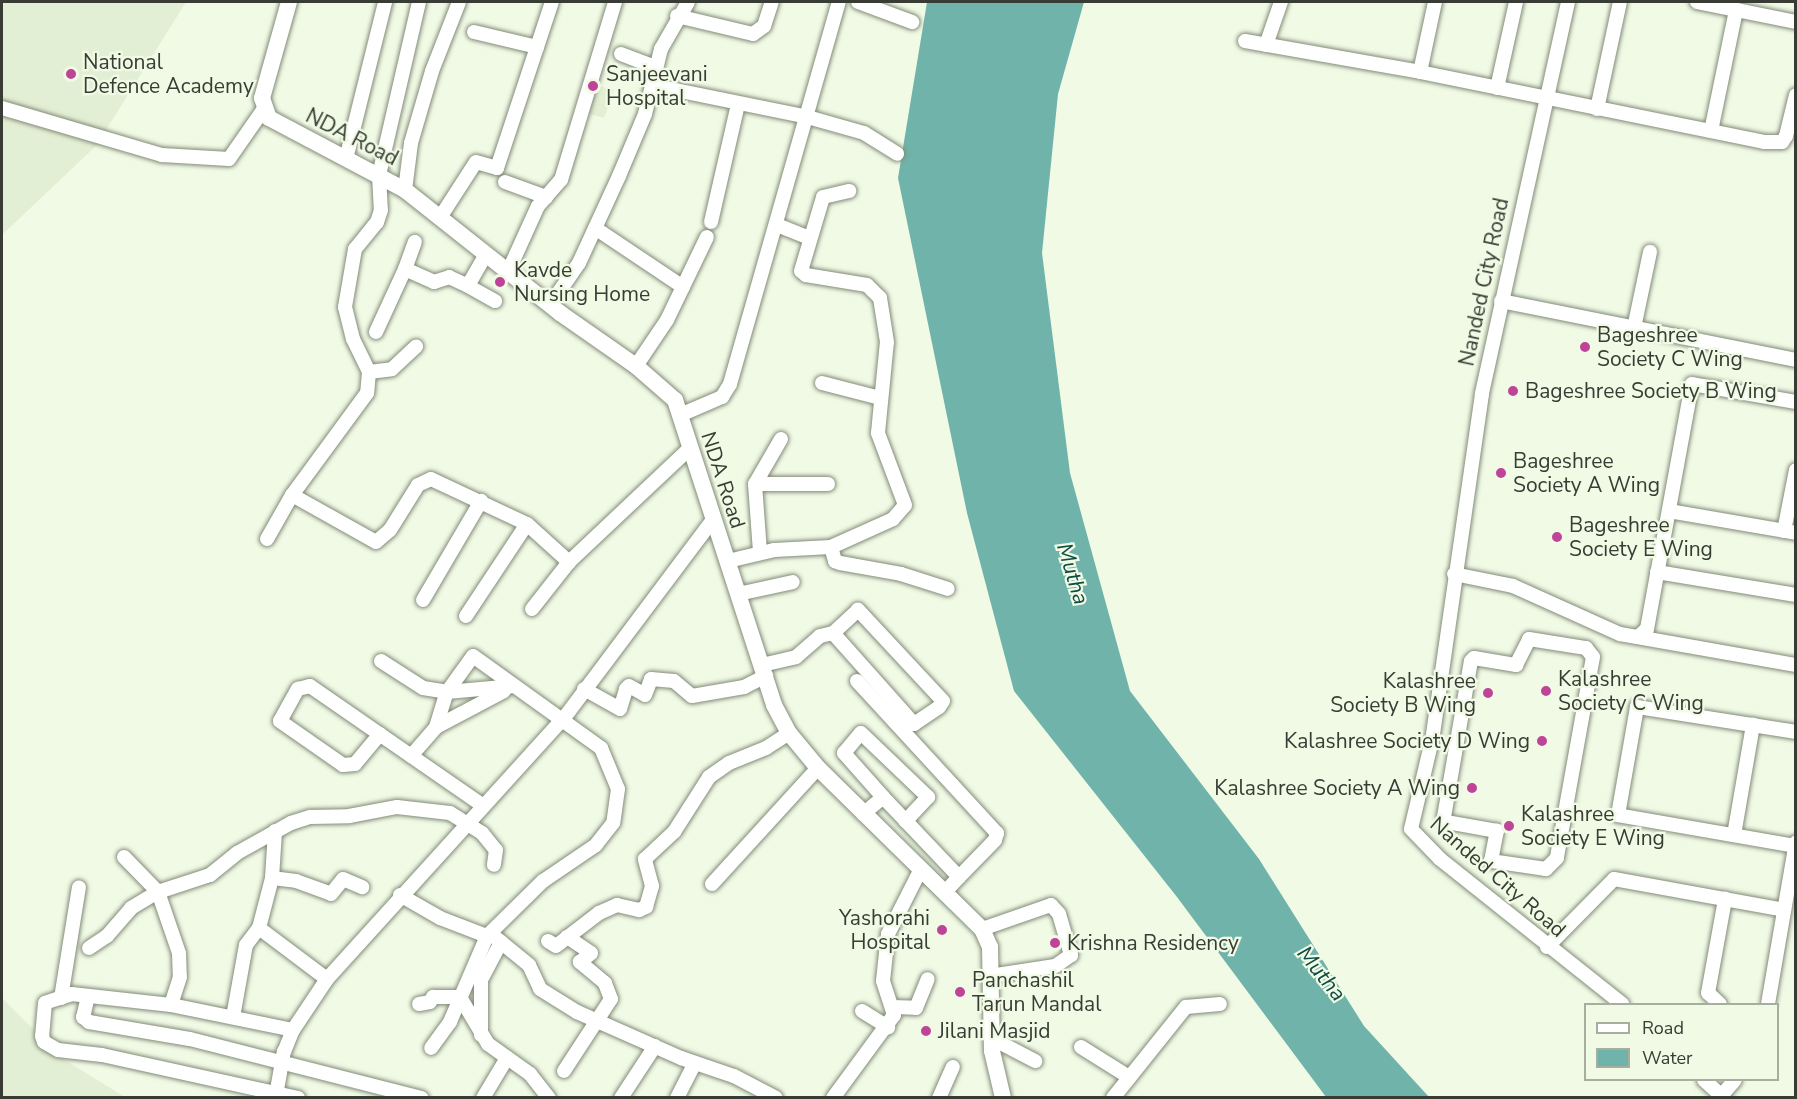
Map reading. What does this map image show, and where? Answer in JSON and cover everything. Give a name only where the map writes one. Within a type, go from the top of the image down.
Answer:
[{"type":"main road","points":[[263,110],[264,86],[289,2]]},
{"type":"main road","name":"NDA Road","points":[[263,110],[276,124],[405,190],[441,216],[485,256],[636,366],[675,400],[712,522],[728,561],[774,705],[789,733],[818,768],[920,871],[982,929],[990,947],[991,1038],[1004,1098]]},
{"type":"street","points":[[346,159],[384,2]]},
{"type":"street","points":[[267,539],[292,495],[358,409],[367,393],[369,372],[353,339],[345,308],[355,249],[381,210],[379,175],[419,2]]},
{"type":"street","points":[[405,190],[411,143],[432,71],[459,2]]},
{"type":"street","points":[[441,216],[476,162],[497,168],[552,2]]},
{"type":"street","points":[[508,272],[538,206],[561,180],[615,2]]},
{"type":"street","points":[[550,305],[579,262],[595,228],[645,114],[654,67],[677,16],[687,2]]},
{"type":"street","points":[[677,16],[753,34],[764,26],[772,2]]},
{"type":"street","points":[[680,416],[722,397],[727,391],[777,225],[804,116],[839,2]]},
{"type":"street","points":[[858,2],[912,21]]},
{"type":"street","points":[[1266,45],[1281,2]]},
{"type":"street","points":[[1420,72],[1435,2]]},
{"type":"street","points":[[1497,88],[1515,2]]},
{"type":"street","name":"Nanded City Road","points":[[1568,2],[1482,394],[1432,735],[1411,829],[1423,844],[1547,947],[1619,1003]]},
{"type":"street","points":[[1597,109],[1620,2]]},
{"type":"street","points":[[1697,2],[1796,22]]},
{"type":"street","points":[[1711,131],[1736,10]]},
{"type":"street","points":[[474,32],[537,47]]},
{"type":"street","points":[[1245,41],[1420,72],[1711,131],[1782,142],[1790,126],[1796,95]]},
{"type":"street","points":[[621,54],[654,67]]},
{"type":"street","points":[[651,85],[804,116],[864,133],[897,154]]},
{"type":"street","points":[[711,222],[738,104]]},
{"type":"street","points":[[2,108],[162,156],[229,159],[263,110]]},
{"type":"street","points":[[506,182],[546,197]]},
{"type":"street","points":[[728,561],[760,552],[831,547],[893,519],[904,505],[878,433],[887,342],[880,298],[867,285],[802,274],[823,197],[849,191]]},
{"type":"street","points":[[777,225],[810,238]]},
{"type":"street","points":[[595,228],[683,287]]},
{"type":"street","points":[[636,366],[668,320],[707,237]]},
{"type":"street","points":[[376,332],[415,242]]},
{"type":"street","points":[[1634,328],[1650,252]]},
{"type":"street","points":[[468,286],[485,256]]},
{"type":"street","points":[[405,269],[434,282],[449,277],[495,301]]},
{"type":"street","points":[[1501,301],[1796,360]]},
{"type":"street","points":[[369,372],[392,369],[416,347]]},
{"type":"street","points":[[822,383],[880,398]]},
{"type":"street","points":[[1638,638],[1647,629],[1692,384],[1796,402]]},
{"type":"street","points":[[760,552],[755,484],[781,439]]},
{"type":"street","points":[[532,609],[569,562],[689,448]]},
{"type":"street","points":[[1669,511],[1790,532],[1796,470]]},
{"type":"street","points":[[292,495],[376,542],[390,530],[425,480],[431,479],[527,524],[569,562]]},
{"type":"street","points":[[755,484],[828,483]]},
{"type":"street","points":[[423,600],[481,501]]},
{"type":"street","points":[[277,1090],[281,1062],[293,1030],[327,979],[564,718],[712,522]]},
{"type":"street","points":[[466,616],[527,524]]},
{"type":"street","points":[[831,547],[835,561],[840,563],[901,574],[948,589]]},
{"type":"street","points":[[1657,572],[1796,595]]},
{"type":"street","points":[[1454,574],[1513,586],[1620,634],[1796,665]]},
{"type":"street","points":[[738,594],[793,582]]},
{"type":"street","points":[[584,689],[620,709],[629,686],[645,695],[651,679],[674,681],[692,696],[744,687],[764,671],[796,657],[820,636],[833,633],[858,610],[943,701],[939,707],[914,724],[833,633]]},
{"type":"street","points":[[1529,639],[1593,652],[1562,834],[1556,863],[1550,868],[1491,861],[1497,831],[1445,821],[1456,739],[1473,659],[1516,664],[1529,639]]},
{"type":"street","points":[[431,1048],[450,1022],[460,997],[493,937],[543,881],[590,851],[612,823],[618,789],[608,758],[601,748],[564,718],[473,656],[447,692],[436,727]]},
{"type":"street","points":[[381,662],[423,688],[447,692],[514,686]]},
{"type":"street","points":[[857,681],[997,833],[995,840],[945,892]]},
{"type":"street","points":[[380,734],[355,764],[343,765],[280,722],[298,689],[310,686],[380,734],[483,806]]},
{"type":"street","points":[[411,756],[436,727],[514,686]]},
{"type":"street","points":[[1768,1003],[1795,844],[1618,815],[1638,707],[1796,732]]},
{"type":"street","points":[[1734,835],[1753,725]]},
{"type":"street","points":[[548,941],[553,947],[598,913],[617,905],[639,910],[646,907],[652,886],[645,859],[674,832],[709,777],[729,763],[766,748],[789,733]]},
{"type":"street","points":[[906,821],[928,797],[861,733],[844,753],[883,797],[959,877]]},
{"type":"street","points":[[1432,735],[1456,739]]},
{"type":"street","points":[[712,884],[818,768]]},
{"type":"street","points":[[864,814],[883,797]]},
{"type":"street","points":[[89,948],[106,936],[131,908],[158,892],[210,875],[237,853],[275,831],[310,817],[349,816],[398,807],[450,813],[496,850],[494,866]]},
{"type":"street","points":[[233,1017],[246,945],[259,928],[272,878],[275,831]]},
{"type":"street","points":[[124,857],[158,892],[180,953],[180,977],[171,1005]]},
{"type":"street","points":[[834,1098],[888,1027],[892,1007],[883,981],[888,934],[920,871]]},
{"type":"street","points":[[272,878],[296,880],[331,894],[343,879],[362,887]]},
{"type":"street","points":[[1547,947],[1614,879],[1784,910]]},
{"type":"street","points":[[61,998],[79,887]]},
{"type":"street","points":[[400,896],[440,918],[493,937],[529,964],[540,989],[598,1024],[734,1076],[776,1098]]},
{"type":"street","points":[[1718,1003],[1708,993],[1725,899]]},
{"type":"street","points":[[982,929],[1051,905],[1059,914],[1071,955],[1055,966],[990,983]]},
{"type":"street","points":[[259,928],[327,979]]},
{"type":"street","points":[[482,1037],[482,980],[493,937]]},
{"type":"street","points":[[564,1071],[598,1024],[611,999],[605,983],[580,962],[591,953],[567,937]]},
{"type":"street","points":[[892,1007],[916,1008],[928,979]]},
{"type":"street","points":[[88,996],[84,1017],[88,1022],[190,1040],[422,1098]]},
{"type":"street","points":[[293,1030],[171,1005],[88,996],[61,998],[45,1003],[42,1036],[51,1047],[277,1090],[298,1098]]},
{"type":"street","points":[[419,1004],[430,1002],[433,997],[460,997]]},
{"type":"street","points":[[460,997],[482,1037],[530,1074],[549,1098]]},
{"type":"street","points":[[1113,1098],[1186,1007],[1220,1004]]},
{"type":"street","points":[[862,1011],[888,1027]]},
{"type":"street","points":[[991,1038],[1035,1061]]},
{"type":"street","points":[[621,1098],[655,1046]]},
{"type":"street","points":[[1081,1047],[1129,1077]]},
{"type":"street","points":[[483,1098],[507,1058]]},
{"type":"street","points":[[681,1096],[695,1063]]},
{"type":"street","points":[[939,1098],[953,1067]]},
{"type":"street","points":[[1705,1081],[1722,1097],[1734,1081]]},
{"type":"shaded area","name":"National Defence Academy","points":[[2,2],[186,2],[96,146],[2,235]]},
{"type":"shaded area","points":[[595,85],[614,90],[604,118],[586,113]]},
{"type":"shaded area","points":[[2,998],[63,1059],[125,1097],[2,1097]]},
{"type":"water","name":"Mutha","points":[[927,2],[1084,2],[1058,94],[1042,253],[1070,473],[1130,691],[1259,859],[1364,1026],[1429,1097],[1326,1097],[1177,897],[1014,691],[967,513],[898,178]]},
{"type":"place","name":"National Defence Academy","points":[[71,74]]},
{"type":"place","name":"Sanjeevani Hospital","points":[[593,86]]},
{"type":"place","name":"Kavde Nursing Home","points":[[500,282]]},
{"type":"place","name":"Bageshree Society C Wing","points":[[1585,347]]},
{"type":"place","name":"Bageshree Society B Wing","points":[[1513,391]]},
{"type":"place","name":"Bageshree Society A Wing","points":[[1501,473]]},
{"type":"place","name":"Bageshree Society E Wing","points":[[1557,537]]},
{"type":"place","name":"Kalashree Society C Wing","points":[[1546,691]]},
{"type":"place","name":"Kalashree Society B Wing","points":[[1488,693]]},
{"type":"place","name":"Kalashree Society D Wing","points":[[1542,741]]},
{"type":"place","name":"Kalashree Society A Wing","points":[[1472,788]]},
{"type":"place","name":"Kalashree Society E Wing","points":[[1509,826]]},
{"type":"place","name":"Yashorahi Hospital","points":[[942,930]]},
{"type":"place","name":"Krishna Residency","points":[[1055,943]]},
{"type":"place","name":"Panchashil Tarun Mandal","points":[[960,992]]},
{"type":"place","name":"Jilani Masjid","points":[[926,1031]]}]
